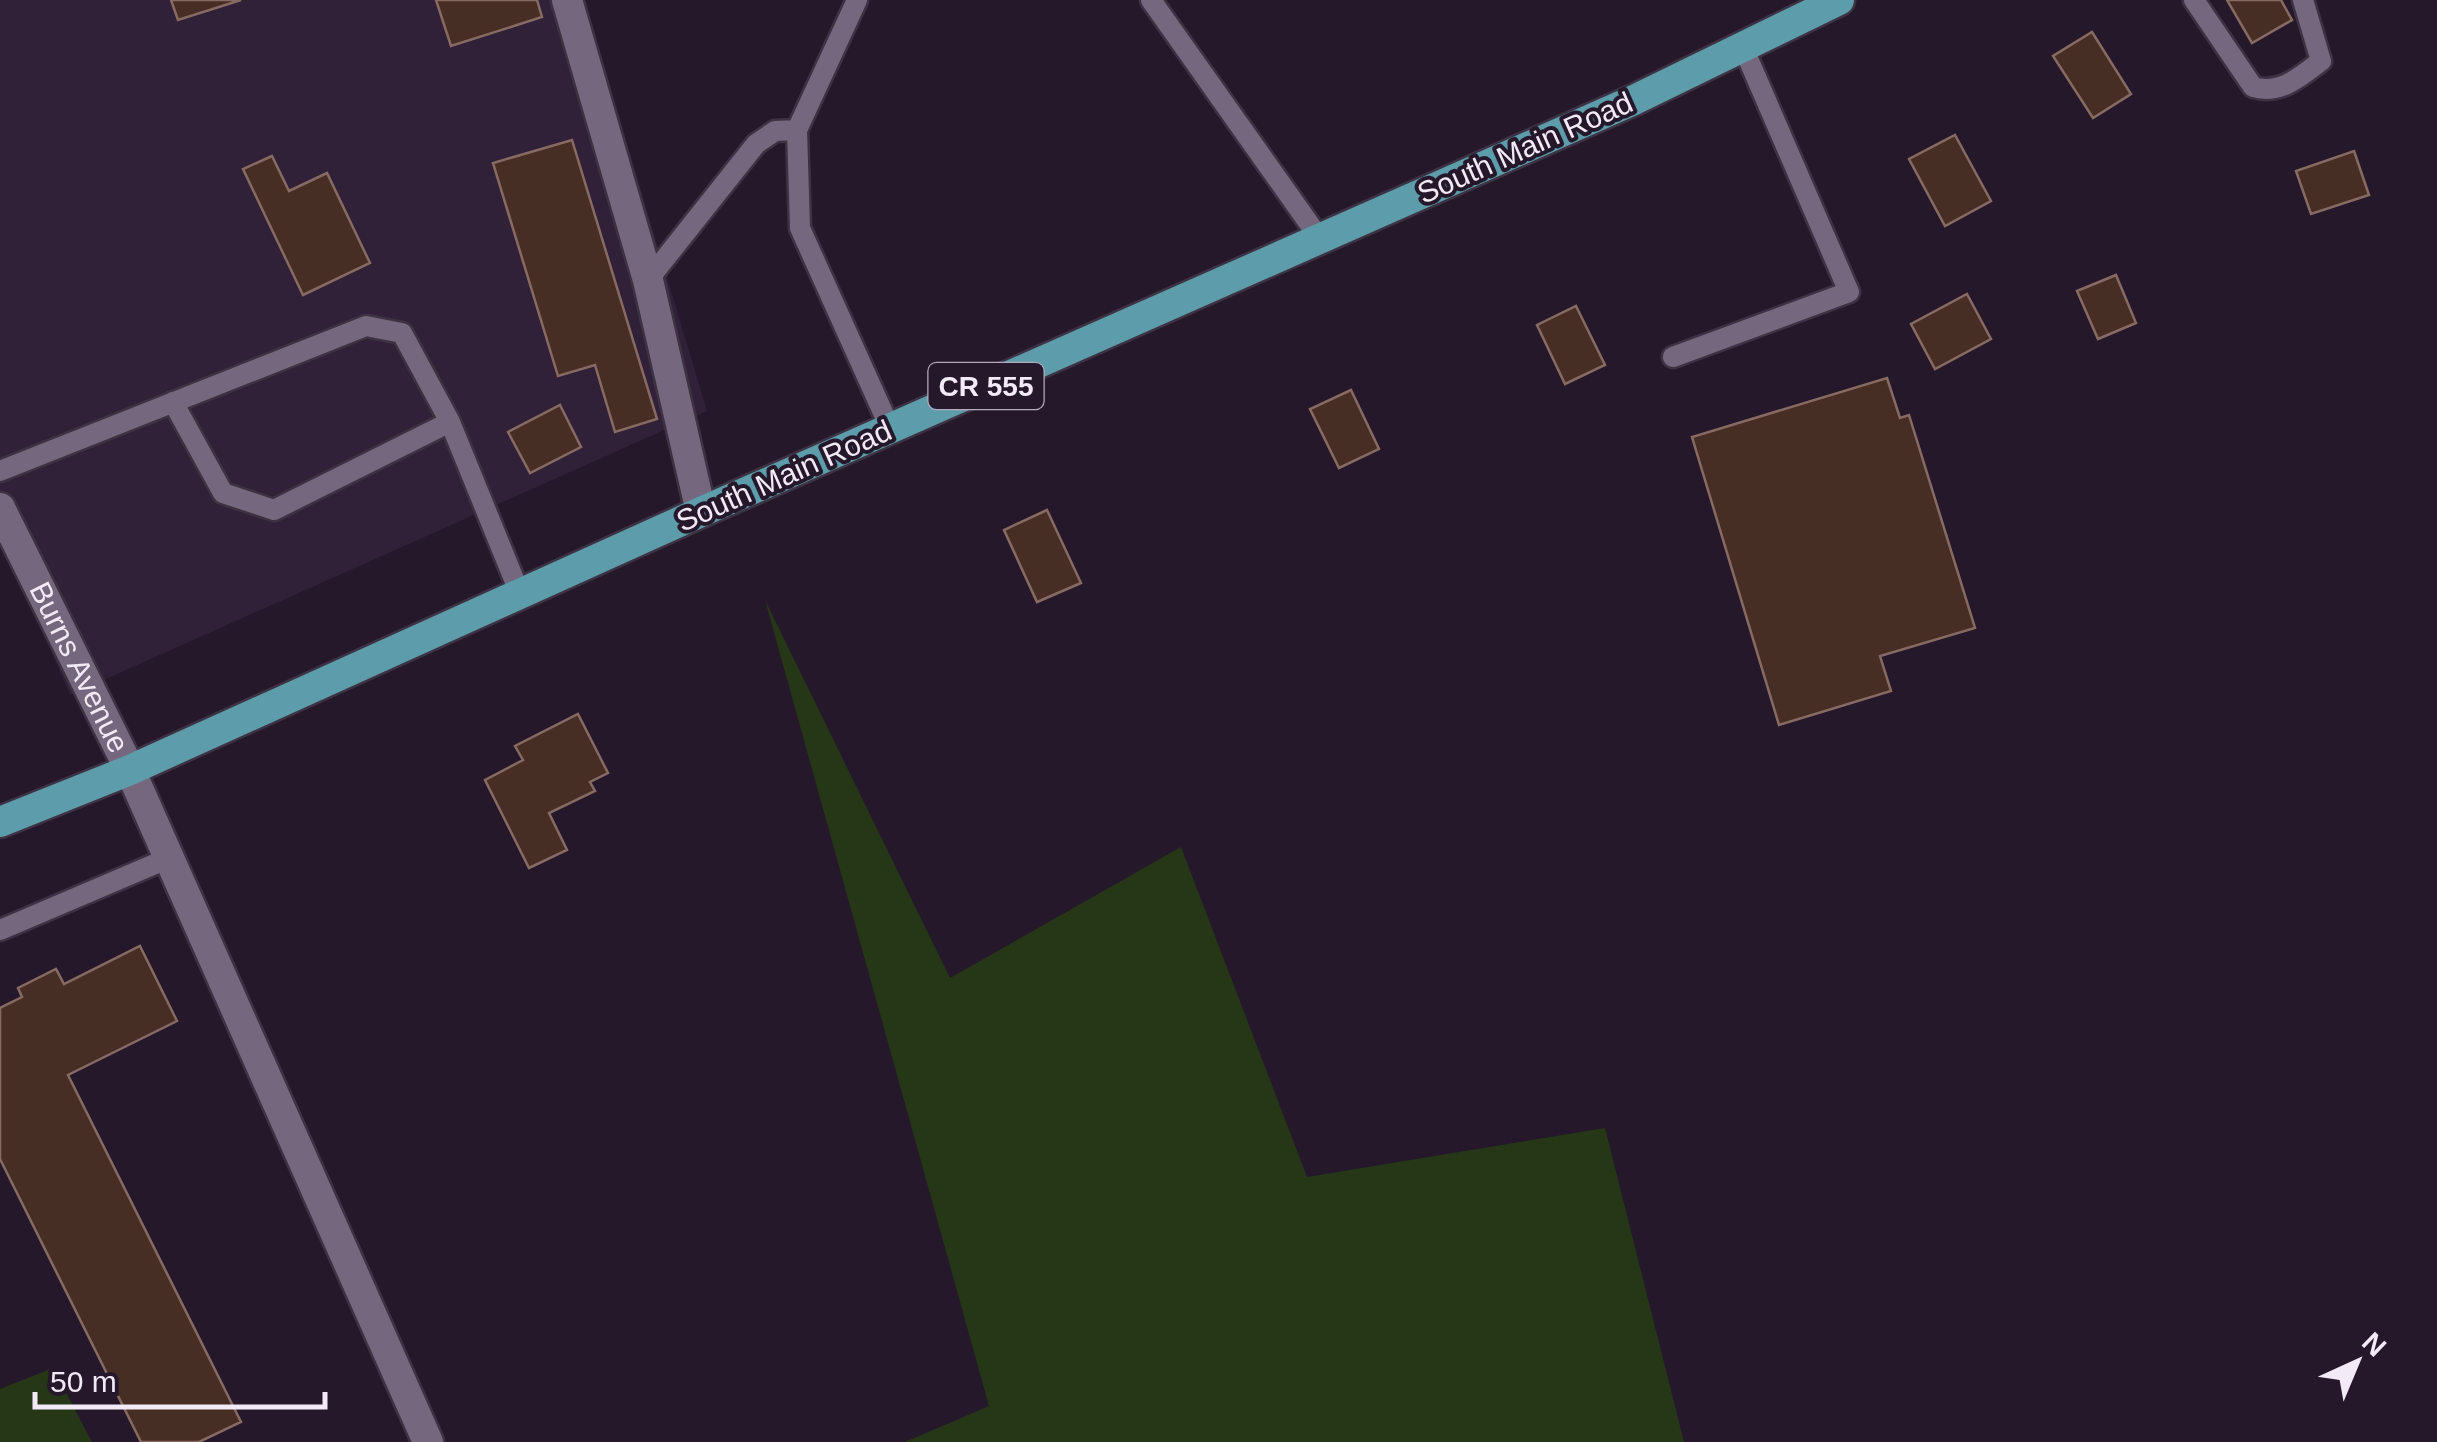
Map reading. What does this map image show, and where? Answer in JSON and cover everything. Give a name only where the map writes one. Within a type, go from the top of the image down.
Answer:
[{"type":"main road","name":"South Main Road","points":[[0,822],[130,770],[890,428],[1634,100],[1743,48],[1804,8],[1839,0]]},
{"type":"street","points":[[567,0],[648,280],[702,512]]},
{"type":"street","name":"Burns Avenue","points":[[0,508],[130,770],[428,1442]]},
{"type":"lane","points":[[857,0],[797,130],[800,228],[890,428]]},
{"type":"lane","points":[[1151,0],[1320,238]]},
{"type":"lane","points":[[2194,0],[2253,87],[2268,91],[2296,80],[2321,60],[2303,0]]},
{"type":"lane","points":[[1673,357],[1849,292],[1743,48]]},
{"type":"lane","points":[[648,280],[756,144],[775,130],[797,130]]},
{"type":"lane","points":[[0,471],[366,326],[402,333],[450,422],[520,594]]},
{"type":"lane","points":[[173,402],[222,492],[274,510],[450,422]]},
{"type":"lane","points":[[0,930],[168,858]]},
{"type":"shaded area","points":[[0,0],[584,0],[707,411],[70,695],[0,531]]},
{"type":"green space","points":[[765,600],[950,978],[1181,847],[1307,1177],[1605,1128],[1684,1442],[905,1442],[989,1406]]},
{"type":"green space","points":[[53,1368],[92,1442],[0,1442],[0,1389]]},
{"type":"building","points":[[171,0],[241,0],[178,20]]},
{"type":"building","points":[[436,0],[537,0],[542,17],[451,46]]},
{"type":"building","points":[[2227,0],[2281,0],[2292,20],[2252,43]]},
{"type":"building","points":[[2092,32],[2131,94],[2093,118],[2053,56]]},
{"type":"building","points":[[1955,135],[1991,201],[1945,226],[1909,159]]},
{"type":"building","points":[[572,140],[657,419],[615,432],[595,365],[558,376],[493,163]]},
{"type":"building","points":[[2354,151],[2369,195],[2311,214],[2296,171]]},
{"type":"building","points":[[272,156],[289,191],[327,173],[370,263],[303,295],[243,169]]},
{"type":"building","points":[[2116,275],[2136,323],[2098,339],[2077,291]]},
{"type":"building","points":[[1967,294],[1991,339],[1935,369],[1911,324]]},
{"type":"building","points":[[1576,306],[1605,365],[1565,384],[1537,325]]},
{"type":"building","points":[[1887,378],[1900,418],[1909,415],[1975,628],[1880,656],[1891,691],[1779,725],[1692,437]]},
{"type":"building","points":[[1351,390],[1379,449],[1339,468],[1310,409]]},
{"type":"building","points":[[560,405],[581,447],[530,473],[508,432]]},
{"type":"building","points":[[1047,510],[1081,583],[1037,602],[1004,530]]},
{"type":"building","points":[[578,714],[608,773],[590,782],[595,791],[549,813],[567,850],[529,868],[485,780],[523,760],[515,746]]},
{"type":"building","points":[[140,946],[177,1021],[68,1075],[241,1422],[199,1442],[141,1442],[0,1159],[0,1008],[22,997],[18,988],[56,969],[64,984]]}]
